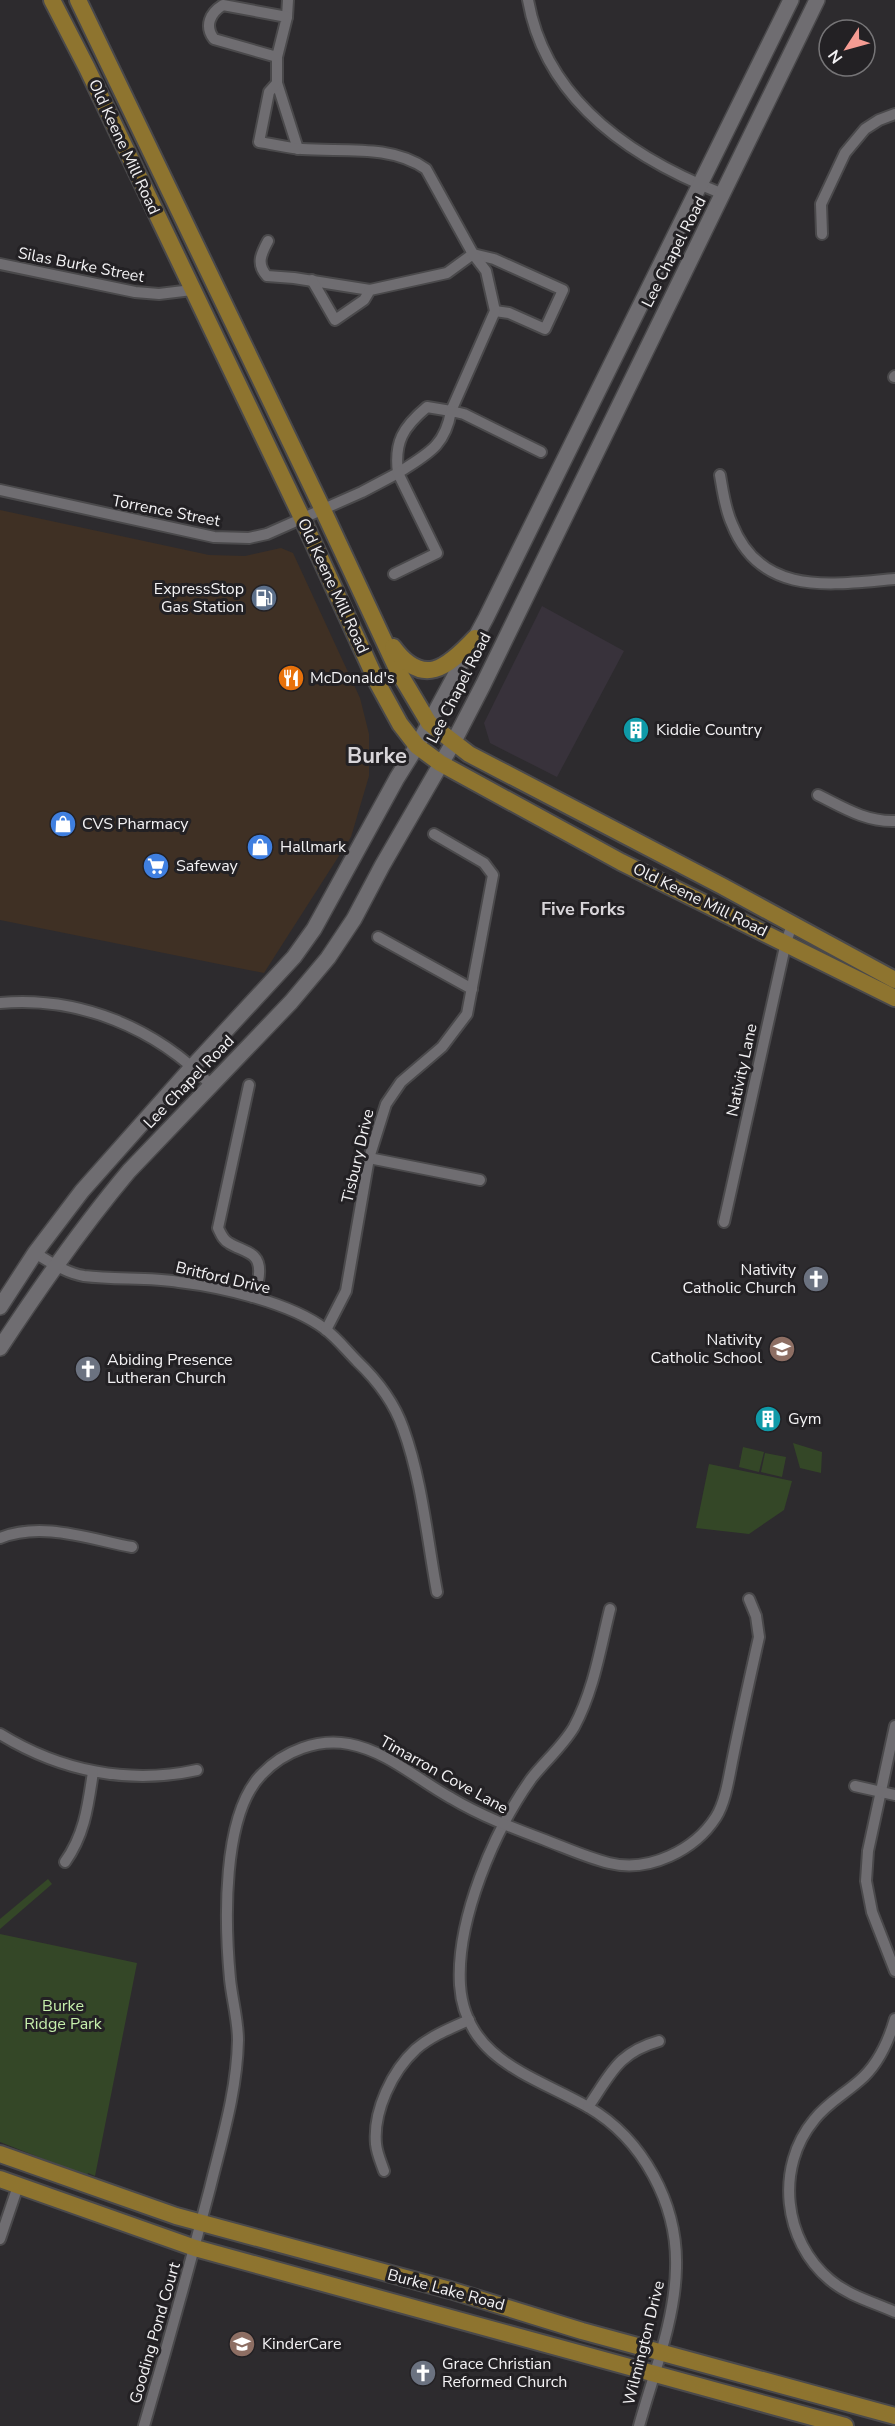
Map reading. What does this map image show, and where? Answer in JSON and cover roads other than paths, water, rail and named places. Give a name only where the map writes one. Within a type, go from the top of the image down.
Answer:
[{"type":"main road","name":"Old Keene Mill Road","points":[[52,0],[87,68],[302,518],[377,681],[400,724],[417,746],[440,763],[621,862],[895,998]]},
{"type":"main road","name":"Old Keene Mill Road","points":[[78,0],[409,692],[429,723],[469,754],[722,886],[895,980]]},
{"type":"main road","name":"Lee Chapel Road","points":[[0,1307],[35,1253],[82,1191],[276,977],[300,948],[333,895],[475,638],[701,186],[791,0]]},
{"type":"main road","name":"Lee Chapel Road","points":[[0,1348],[55,1265],[129,1171],[291,1002],[328,958],[354,919],[453,743],[817,0]]},
{"type":"main road","points":[[378,627],[401,658],[421,670],[429,671],[444,667],[475,638]]},
{"type":"main road","name":"Burke Lake Road","points":[[0,2154],[152,2209],[450,2290],[582,2331],[895,2415]]},
{"type":"main road","name":"Burke Lake Road","points":[[0,2179],[195,2248],[845,2426]]},
{"type":"street","points":[[288,0],[289,7],[278,57],[277,83],[298,149]]},
{"type":"street","points":[[528,0],[547,58],[576,102],[597,123],[622,143],[701,186],[723,194]]},
{"type":"street","points":[[278,57],[214,39],[209,33],[208,23],[214,10],[223,5],[286,17]]},
{"type":"street","points":[[268,242],[261,255],[260,265],[267,276],[312,280],[370,290],[447,273],[473,254],[494,259],[563,290],[545,329],[510,313],[495,311],[486,271],[473,254],[426,168],[414,160],[384,153],[298,149],[260,142],[269,92],[277,83]]},
{"type":"street","points":[[822,234],[821,204],[845,153],[866,129],[879,120],[895,114]]},
{"type":"street","name":"Silas Burke Street","points":[[0,264],[135,292],[159,294],[192,290]]},
{"type":"street","points":[[312,280],[335,320],[364,300],[370,290]]},
{"type":"street","name":"Torrence Street","points":[[0,490],[214,537],[249,538],[267,534],[323,510],[398,473],[439,443],[448,430],[451,411],[495,311]]},
{"type":"street","points":[[394,574],[436,553],[398,473],[396,455],[399,441],[418,414],[427,407],[464,414],[541,452]]},
{"type":"street","points":[[720,475],[726,508],[733,527],[747,550],[770,570],[795,580],[815,584],[895,579]]},
{"type":"street","points":[[818,795],[858,815],[884,821],[895,820]]},
{"type":"street","name":"Tisbury Drive","points":[[326,1330],[346,1291],[369,1158],[386,1104],[401,1082],[442,1047],[467,1014],[493,875],[484,863],[434,834]]},
{"type":"street","name":"Nativity Lane","points":[[724,1222],[786,942],[792,925]]},
{"type":"street","points":[[378,937],[472,989]]},
{"type":"street","points":[[0,1003],[54,1002],[85,1008],[134,1028],[166,1045],[193,1066],[211,1085]]},
{"type":"street","points":[[249,1085],[218,1228],[229,1244],[252,1254],[258,1264],[259,1274],[253,1297]]},
{"type":"street","points":[[369,1158],[480,1180]]},
{"type":"street","name":"Britford Drive","points":[[35,1253],[55,1265],[84,1276],[152,1278],[186,1282],[253,1297],[308,1319],[326,1330],[375,1379],[402,1425],[412,1457],[437,1592]]},
{"type":"street","points":[[0,1538],[14,1533],[45,1530],[132,1547]]},
{"type":"street","name":"Timarron Cove Lane","points":[[195,2248],[230,2109],[236,2071],[238,2036],[230,1979],[227,1917],[230,1858],[242,1804],[260,1775],[285,1755],[317,1743],[348,1743],[380,1754],[452,1799],[502,1824],[612,1864],[641,1865],[671,1856],[699,1838],[718,1814],[759,1637],[756,1616],[749,1599]]},
{"type":"street","name":"Wilmington Drive","points":[[610,1609],[593,1683],[573,1729],[531,1779],[502,1824],[469,1910],[460,1982],[462,2000],[469,2020],[491,2052],[511,2068],[588,2107],[608,2121],[640,2154],[657,2183],[670,2218],[676,2251],[675,2282],[660,2352],[639,2426]]},
{"type":"street","points":[[895,1725],[868,1851],[866,1881],[872,1912],[895,1971]]},
{"type":"street","points":[[0,1734],[18,1745],[64,1765],[93,1772],[141,1778],[172,1776],[197,1770]]},
{"type":"street","points":[[65,1862],[76,1846],[85,1825],[93,1772]]},
{"type":"street","points":[[855,1786],[895,1795]]},
{"type":"street","points":[[895,2019],[887,2043],[873,2066],[858,2082],[824,2108],[804,2134],[793,2160],[789,2189],[794,2225],[802,2246],[814,2264],[830,2280],[852,2295],[895,2312]]},
{"type":"street","points":[[384,2171],[377,2151],[376,2132],[386,2094],[395,2074],[418,2048],[469,2020]]},
{"type":"street","points":[[588,2107],[622,2059],[635,2048],[659,2041]]},
{"type":"street","points":[[0,2239],[18,2186]]},
{"type":"street","name":"Gooding Pond Court","points":[[144,2426],[195,2248]]},
{"type":"place","name":"ExpressStop Gas Station","points":[[264,598]]},
{"type":"place","name":"McDonald's","points":[[291,678]]},
{"type":"place","name":"Kiddie Country","points":[[636,730]]},
{"type":"place","name":"CVS Pharmacy","points":[[63,824]]},
{"type":"place","name":"Hallmark","points":[[260,847]]},
{"type":"place","name":"Safeway","points":[[156,866]]},
{"type":"place","name":"Nativity Catholic Church","points":[[816,1279]]},
{"type":"place","name":"Nativity Catholic School","points":[[782,1349]]},
{"type":"place","name":"Abiding Presence Lutheran Church","points":[[88,1369]]},
{"type":"place","name":"Gym","points":[[768,1419]]},
{"type":"place","name":"KinderCare","points":[[242,2344]]},
{"type":"place","name":"Grace Christian Reformed Church","points":[[423,2373]]},
{"type":"district","name":"Burke","points":[[377,756]]},
{"type":"district","name":"Five Forks","points":[[583,909]]},
{"type":"park label","name":"Burke Ridge Park","points":[[63,2015]]}]
